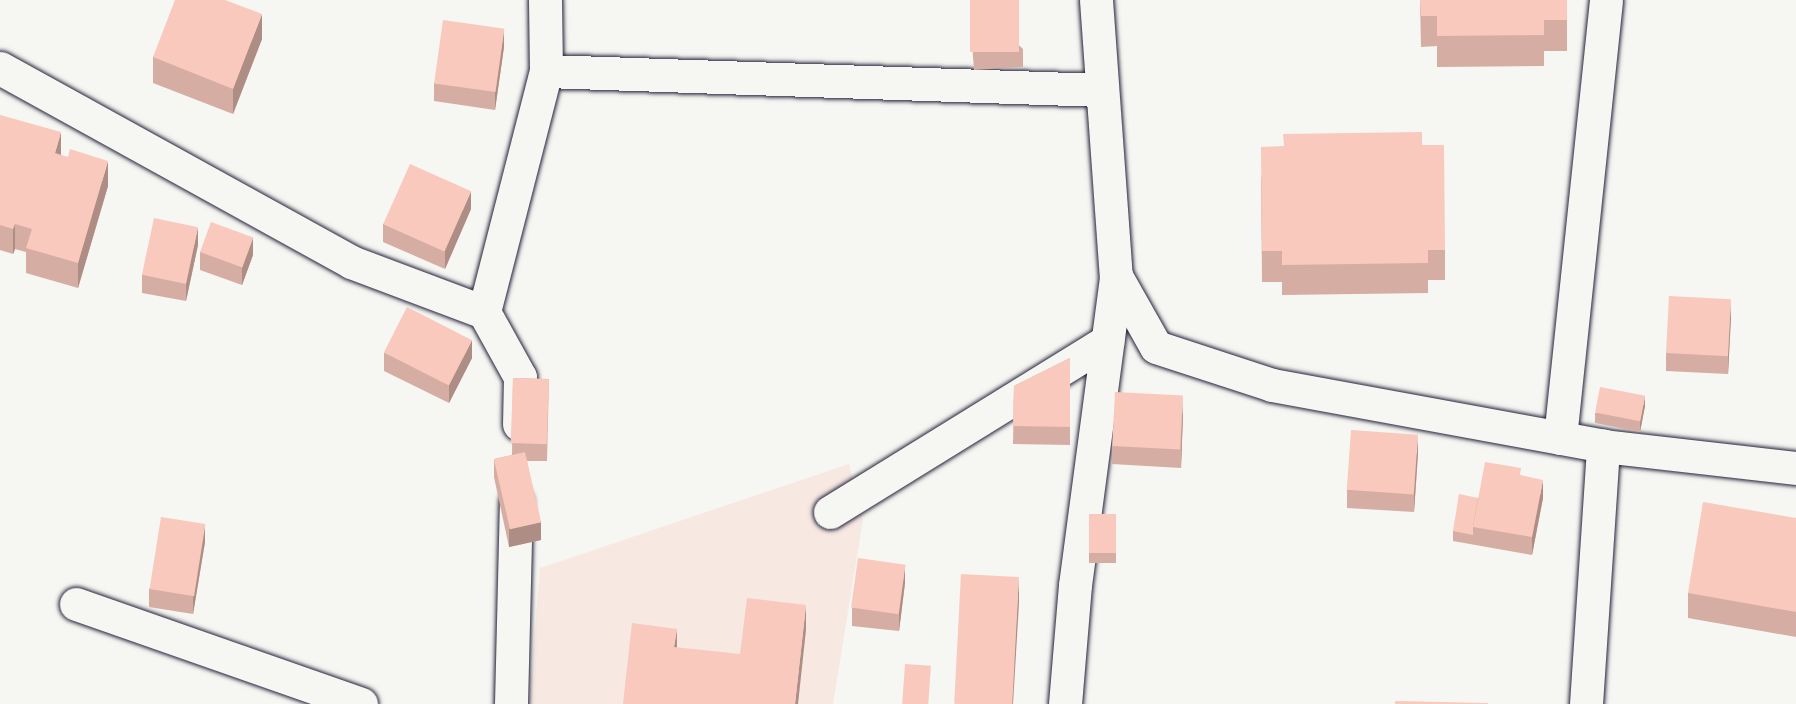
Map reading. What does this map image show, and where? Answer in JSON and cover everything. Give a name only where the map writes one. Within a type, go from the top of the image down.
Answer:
[{"type":"street","points":[[484,312],[546,71],[545,0]]},
{"type":"street","points":[[1065,704],[1075,585],[1116,276],[1096,0]]},
{"type":"street","points":[[1560,438],[1606,0]]},
{"type":"street","points":[[0,68],[351,262],[484,312],[520,377],[511,704]]},
{"type":"street","points":[[546,71],[1102,90]]},
{"type":"street","points":[[1116,276],[1156,347],[1272,385],[1603,446],[1796,468]]},
{"type":"street","points":[[830,512],[1107,341]]},
{"type":"street","points":[[1586,704],[1603,446]]},
{"type":"street","points":[[76,604],[361,704]]},
{"type":"shaded area","points":[[849,464],[863,520],[833,704],[529,704],[540,568]]},
{"type":"building","points":[[175,0],[225,0],[262,14],[233,89],[153,57]]},
{"type":"building","points":[[970,0],[1019,0],[1019,52],[970,52]]},
{"type":"building","points":[[1420,0],[1567,0],[1567,20],[1544,20],[1544,35],[1437,36],[1437,16],[1421,16]]},
{"type":"building","points":[[443,20],[504,29],[495,92],[434,83]]},
{"type":"building","points":[[0,115],[61,132],[55,153],[68,157],[70,149],[108,161],[78,263],[26,248],[32,229],[15,224],[13,229],[0,225]]},
{"type":"building","points":[[1422,132],[1422,145],[1444,145],[1445,250],[1428,250],[1428,263],[1282,265],[1282,251],[1262,251],[1261,147],[1284,146],[1283,134]]},
{"type":"building","points":[[410,164],[471,191],[444,252],[383,224]]},
{"type":"building","points":[[154,218],[198,227],[186,284],[142,275]]},
{"type":"building","points":[[211,222],[253,237],[242,267],[200,252]]},
{"type":"building","points":[[1669,296],[1731,299],[1728,356],[1666,353]]},
{"type":"building","points":[[407,307],[472,340],[449,386],[384,352]]},
{"type":"building","points":[[1070,358],[1070,427],[1013,426],[1014,386]]},
{"type":"building","points":[[513,378],[549,379],[547,444],[511,443]]},
{"type":"building","points":[[1600,387],[1645,396],[1640,421],[1595,413]]},
{"type":"building","points":[[1115,392],[1183,396],[1180,449],[1112,446]]},
{"type":"building","points":[[1351,430],[1418,435],[1414,495],[1347,490]]},
{"type":"building","points":[[525,452],[541,522],[510,529],[494,459]]},
{"type":"building","points":[[1485,462],[1521,468],[1520,475],[1543,480],[1532,537],[1473,527]]},
{"type":"building","points":[[1459,494],[1478,498],[1473,535],[1453,531]]},
{"type":"building","points":[[1703,502],[1796,518],[1796,612],[1688,593]]},
{"type":"building","points":[[1089,514],[1116,514],[1116,553],[1089,553]]},
{"type":"building","points":[[161,517],[205,524],[194,596],[150,589]]},
{"type":"building","points":[[858,558],[906,565],[899,614],[851,608]]},
{"type":"building","points":[[961,574],[1019,577],[1012,704],[954,704]]},
{"type":"building","points":[[747,598],[806,605],[795,704],[623,704],[632,623],[677,629],[674,647],[740,654]]},
{"type":"building","points":[[905,664],[931,666],[928,704],[902,704]]},
{"type":"building","points":[[1395,701],[1488,703],[1488,704],[1395,704]]}]
